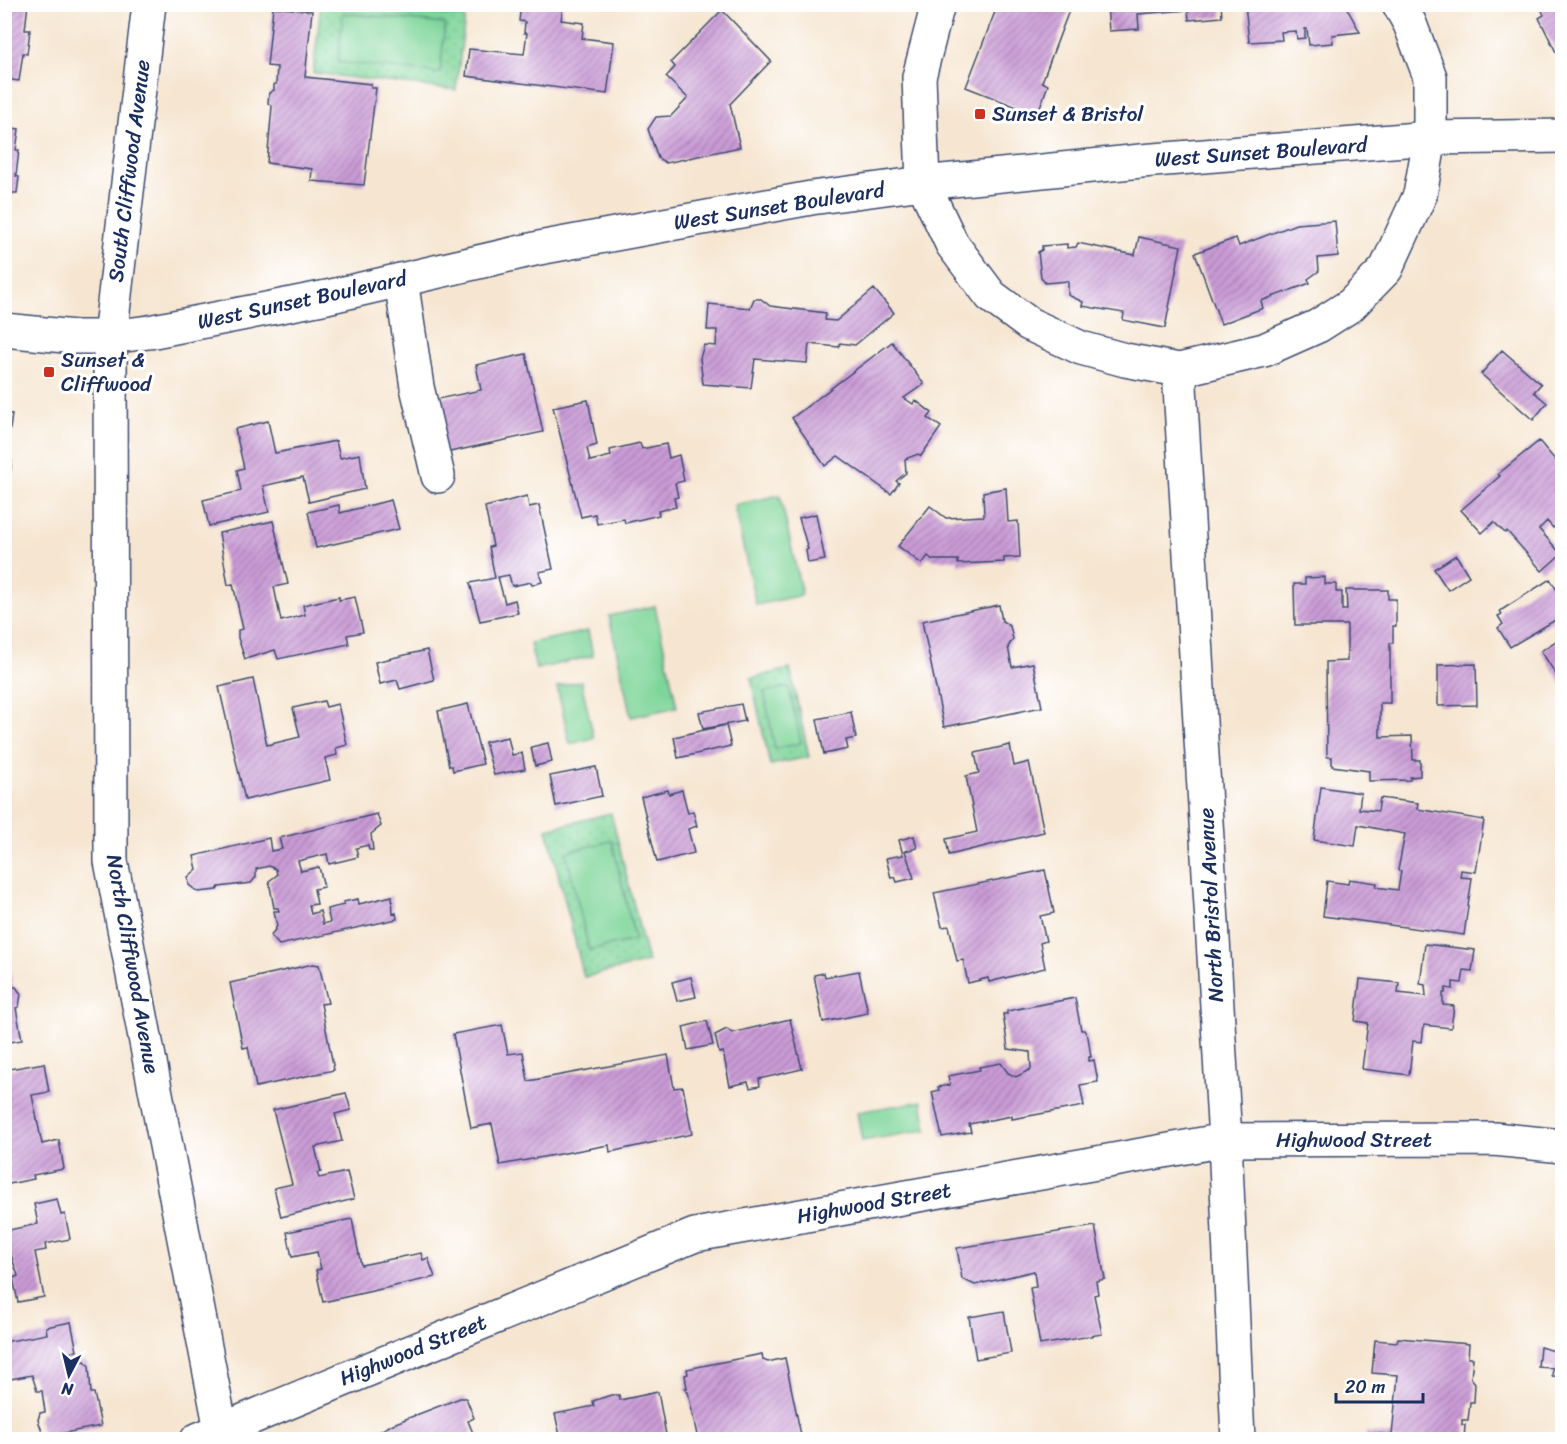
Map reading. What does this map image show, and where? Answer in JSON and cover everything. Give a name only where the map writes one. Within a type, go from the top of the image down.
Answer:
[{"type":"street","name":"South Cliffwood Avenue","points":[[110,337],[149,4]]},
{"type":"street","points":[[938,4],[919,77],[923,183],[952,244],[991,296],[1029,324],[1081,348],[1125,360],[1179,370],[1264,350],[1318,326],[1351,305],[1386,269],[1406,230],[1420,195],[1430,138],[1430,77],[1410,24],[1399,4]]},
{"type":"street","name":"West Sunset Boulevard","points":[[4,330],[110,337],[182,326],[401,280],[539,248],[812,198],[923,183],[1141,161],[1430,138],[1563,136]]},
{"type":"street","points":[[401,280],[417,387],[438,476]]},
{"type":"street","name":"North Cliffwood Avenue","points":[[110,337],[111,861],[213,1436]]},
{"type":"street","name":"North Bristol Avenue","points":[[1179,370],[1225,1140],[1238,1440]]},
{"type":"street","name":"Highwood Street","points":[[213,1436],[695,1234],[1225,1140],[1494,1139],[1563,1146]]},
{"type":"green space","points":[[321,5],[361,5],[465,17],[456,90],[313,73]]},
{"type":"green space","points":[[343,13],[445,24],[440,73],[338,62]]},
{"type":"green space","points":[[780,495],[802,595],[756,605],[734,505]]},
{"type":"green space","points":[[655,606],[677,707],[631,717],[609,616]]},
{"type":"green space","points":[[588,631],[593,656],[536,669],[530,643]]},
{"type":"green space","points":[[790,669],[809,757],[770,765],[751,678]]},
{"type":"green space","points":[[581,681],[594,738],[570,744],[557,687]]},
{"type":"green space","points":[[789,687],[801,743],[775,749],[764,692]]},
{"type":"green space","points":[[611,813],[648,962],[584,977],[547,829]]},
{"type":"green space","points":[[612,841],[635,940],[589,950],[566,852]]},
{"type":"green space","points":[[922,1101],[927,1130],[862,1141],[857,1112]]},
{"type":"building","points":[[5,4],[28,4],[25,30],[30,30],[27,54],[23,53],[19,81],[5,79]]},
{"type":"building","points":[[998,4],[1080,4],[1077,11],[1070,8],[1042,82],[1048,85],[1037,115],[966,87]]},
{"type":"building","points":[[1107,4],[1221,4],[1222,17],[1189,20],[1188,10],[1138,14],[1139,29],[1109,31]]},
{"type":"building","points":[[1245,4],[1345,5],[1360,32],[1332,35],[1333,43],[1309,45],[1307,29],[1305,29],[1305,38],[1297,39],[1296,31],[1281,32],[1282,40],[1249,42]]},
{"type":"building","points":[[1539,4],[1562,4],[1562,49],[1556,52],[1539,18],[1544,15]]},
{"type":"building","points":[[521,5],[563,5],[561,20],[584,23],[582,38],[614,42],[607,94],[466,76],[469,49],[524,54],[527,33],[524,33],[525,22],[519,21]]},
{"type":"building","points":[[273,7],[312,11],[305,77],[371,84],[371,88],[376,88],[364,185],[311,181],[312,169],[267,163],[272,106],[268,103],[269,93],[274,90],[274,84],[276,84],[277,67],[267,66]]},
{"type":"building","points":[[722,10],[771,61],[730,104],[740,147],[666,163],[658,158],[648,129],[656,117],[671,116],[688,98],[666,77],[675,67],[671,62]]},
{"type":"building","points":[[4,127],[19,129],[16,150],[19,150],[17,193],[12,193],[6,230]]},
{"type":"building","points":[[1335,221],[1338,256],[1318,258],[1319,271],[1308,279],[1310,283],[1261,301],[1263,308],[1221,324],[1195,253],[1236,238],[1239,246],[1296,224]]},
{"type":"building","points":[[1139,237],[1181,246],[1165,328],[1123,320],[1124,313],[1082,306],[1083,302],[1068,295],[1068,281],[1045,283],[1041,277],[1038,252],[1042,250],[1042,246],[1067,244],[1067,248],[1076,247],[1078,243],[1135,255]]},
{"type":"building","points":[[874,289],[894,313],[855,345],[840,343],[839,347],[809,344],[807,363],[755,359],[751,388],[703,384],[700,358],[704,345],[716,346],[717,330],[707,330],[709,304],[750,308],[754,299],[761,299],[770,306],[826,313],[825,320],[836,321]]},
{"type":"building","points":[[1562,341],[1562,370],[1561,370],[1558,345]]},
{"type":"building","points":[[892,342],[924,384],[904,398],[913,404],[915,400],[932,413],[928,418],[941,427],[921,456],[918,454],[905,459],[906,473],[896,481],[899,483],[891,494],[838,456],[825,466],[792,418]]},
{"type":"building","points":[[1502,350],[1541,384],[1534,392],[1547,403],[1533,420],[1481,374]]},
{"type":"building","points":[[526,354],[543,432],[445,453],[433,400],[481,390],[476,365]]},
{"type":"building","points":[[588,400],[597,445],[587,448],[590,461],[611,456],[610,450],[640,443],[642,449],[666,444],[669,458],[679,455],[684,481],[675,483],[678,497],[674,498],[676,507],[658,511],[659,515],[625,523],[624,519],[597,524],[595,514],[581,517],[553,407]]},
{"type":"building","points":[[4,413],[12,414],[10,429],[4,429]]},
{"type":"building","points":[[268,421],[275,453],[336,441],[340,458],[360,454],[365,489],[309,502],[303,477],[263,486],[269,512],[209,526],[203,500],[241,491],[237,470],[244,468],[235,429]]},
{"type":"building","points":[[1539,441],[1562,468],[1562,520],[1553,528],[1547,521],[1539,529],[1561,554],[1542,571],[1507,531],[1505,533],[1494,522],[1482,533],[1461,510],[1500,476],[1498,474]]},
{"type":"building","points":[[4,460],[12,461],[7,496],[4,496]]},
{"type":"building","points":[[1006,488],[1008,522],[1018,521],[1020,557],[1004,558],[1004,562],[958,564],[958,560],[933,560],[928,556],[922,564],[898,546],[930,506],[946,518],[984,516],[983,492]]},
{"type":"building","points":[[527,496],[529,507],[539,505],[553,569],[539,572],[542,582],[532,585],[531,582],[512,586],[509,575],[498,577],[505,603],[515,600],[518,613],[480,621],[470,583],[495,578],[489,547],[493,546],[485,507]]},
{"type":"building","points":[[391,500],[399,529],[316,548],[308,512],[339,505],[340,513]]},
{"type":"building","points":[[816,514],[825,560],[808,563],[806,550],[808,549],[799,518]]},
{"type":"building","points":[[273,521],[288,584],[274,587],[281,621],[305,615],[303,605],[339,597],[339,600],[355,597],[363,632],[347,635],[349,644],[278,659],[275,650],[245,659],[238,638],[238,630],[243,629],[233,584],[228,585],[219,533]]},
{"type":"building","points":[[1456,555],[1469,576],[1448,590],[1434,569]]},
{"type":"building","points":[[1325,577],[1325,584],[1336,584],[1336,592],[1342,592],[1342,610],[1347,610],[1346,590],[1388,590],[1388,599],[1396,599],[1396,626],[1393,626],[1393,643],[1390,643],[1390,703],[1380,703],[1380,737],[1412,736],[1413,760],[1420,760],[1420,776],[1410,777],[1410,780],[1369,781],[1369,771],[1332,766],[1332,757],[1327,757],[1326,662],[1347,661],[1347,625],[1295,625],[1294,584],[1305,584],[1305,578]]},
{"type":"building","points":[[1550,579],[1562,598],[1562,616],[1510,647],[1498,628],[1503,624],[1498,616],[1502,614],[1500,611]]},
{"type":"building","points":[[999,605],[1002,621],[1010,626],[1013,639],[1008,647],[1012,667],[1033,663],[1042,707],[944,727],[922,621]]},
{"type":"building","points":[[1562,637],[1562,684],[1541,651]]},
{"type":"building","points":[[427,650],[434,680],[400,689],[397,680],[380,684],[375,662]]},
{"type":"building","points":[[1476,664],[1477,705],[1438,706],[1438,665]]},
{"type":"building","points":[[253,679],[267,745],[300,737],[293,708],[324,701],[326,707],[338,704],[347,745],[336,748],[337,755],[325,758],[330,780],[245,800],[219,687]]},
{"type":"building","points":[[468,704],[483,764],[453,771],[452,766],[449,766],[438,711]]},
{"type":"building","points":[[741,704],[745,721],[703,729],[699,712]]},
{"type":"building","points":[[851,712],[856,738],[846,740],[848,749],[824,754],[817,719]]},
{"type":"building","points":[[726,725],[731,746],[678,758],[674,737]]},
{"type":"building","points":[[508,737],[512,755],[522,753],[525,769],[494,775],[485,742]]},
{"type":"building","points":[[548,743],[552,762],[535,766],[531,747]]},
{"type":"building","points":[[1010,745],[1014,766],[1029,762],[1044,832],[949,855],[946,839],[977,832],[966,776],[979,773],[975,753]]},
{"type":"building","points":[[596,767],[602,796],[556,806],[550,776]]},
{"type":"building","points":[[1321,787],[1361,793],[1359,809],[1378,811],[1380,798],[1418,803],[1417,809],[1484,820],[1476,872],[1461,870],[1460,877],[1472,878],[1464,935],[1323,916],[1327,881],[1348,884],[1349,879],[1377,883],[1376,887],[1398,890],[1401,871],[1398,870],[1405,834],[1358,825],[1355,846],[1314,840]]},
{"type":"building","points":[[668,790],[669,794],[682,790],[688,813],[693,811],[697,826],[688,829],[694,853],[657,862],[641,797]]},
{"type":"building","points":[[377,814],[381,826],[371,834],[373,850],[369,850],[368,845],[356,848],[358,857],[329,864],[327,854],[298,861],[301,871],[319,867],[324,887],[314,889],[317,904],[309,905],[311,914],[320,911],[323,924],[330,922],[327,909],[344,905],[343,902],[358,899],[359,904],[392,896],[393,914],[396,913],[397,919],[279,945],[271,936],[277,926],[274,911],[279,911],[278,908],[274,908],[269,881],[277,875],[276,869],[269,866],[256,869],[256,877],[251,883],[219,887],[217,890],[198,892],[189,885],[188,877],[197,869],[194,856],[269,838],[271,851],[282,849],[279,838]]},
{"type":"building","points":[[914,836],[917,848],[905,851],[914,878],[897,882],[895,877],[891,878],[886,858],[903,855],[899,840]]},
{"type":"building","points":[[1045,870],[1054,913],[1040,916],[1046,941],[1040,943],[1045,968],[989,982],[988,978],[968,983],[963,960],[957,961],[949,926],[942,927],[934,893]]},
{"type":"building","points":[[1425,944],[1475,950],[1472,971],[1464,970],[1462,983],[1453,982],[1453,989],[1446,988],[1443,993],[1443,1005],[1454,1006],[1451,1028],[1424,1025],[1422,1042],[1413,1041],[1409,1075],[1362,1069],[1368,1023],[1355,1021],[1360,979],[1399,983],[1398,993],[1426,996],[1425,985],[1420,984]]},
{"type":"building","points":[[4,945],[13,987],[16,987],[21,994],[19,1007],[16,1008],[22,1040],[4,1043]]},
{"type":"building","points":[[313,964],[319,965],[328,1003],[321,1004],[334,1070],[256,1087],[248,1047],[243,1048],[230,983]]},
{"type":"building","points":[[859,971],[868,1013],[823,1022],[814,975],[824,973],[825,977]]},
{"type":"building","points":[[691,977],[696,997],[677,1001],[672,982]]},
{"type":"building","points":[[1075,998],[1081,1030],[1084,1030],[1088,1037],[1091,1057],[1089,1061],[1094,1060],[1098,1082],[1080,1085],[1084,1106],[969,1124],[971,1132],[942,1137],[932,1092],[939,1090],[938,1087],[950,1085],[948,1076],[1001,1063],[1008,1073],[1016,1077],[1031,1069],[1030,1052],[1008,1049],[1003,1014],[1007,1014],[1007,1011]]},
{"type":"building","points":[[790,1019],[802,1069],[759,1079],[760,1086],[750,1088],[748,1082],[730,1086],[723,1052],[719,1053],[715,1035],[727,1029],[732,1033]]},
{"type":"building","points":[[707,1021],[713,1045],[688,1050],[683,1027]]},
{"type":"building","points":[[502,1025],[508,1054],[523,1052],[528,1081],[668,1055],[674,1088],[683,1087],[692,1134],[610,1152],[609,1145],[500,1165],[492,1124],[471,1128],[453,1034]]},
{"type":"building","points":[[44,1063],[49,1092],[32,1095],[42,1144],[59,1140],[64,1169],[33,1175],[34,1179],[4,1185],[4,1070]]},
{"type":"building","points":[[346,1093],[351,1110],[335,1114],[342,1141],[315,1147],[321,1172],[317,1173],[319,1178],[347,1172],[354,1199],[281,1217],[274,1188],[292,1184],[273,1110]]},
{"type":"building","points":[[57,1199],[61,1215],[65,1214],[70,1239],[45,1244],[46,1250],[35,1252],[44,1297],[18,1302],[13,1278],[18,1276],[8,1246],[4,1247],[4,1231],[38,1224],[34,1204]]},
{"type":"building","points":[[352,1219],[361,1265],[421,1253],[423,1260],[428,1258],[435,1277],[323,1302],[316,1270],[321,1269],[317,1252],[292,1257],[287,1232]]},
{"type":"building","points":[[1095,1226],[1105,1279],[1096,1281],[1098,1294],[1094,1295],[1102,1334],[1040,1345],[1030,1288],[1036,1287],[1034,1271],[975,1285],[962,1279],[957,1248]]},
{"type":"building","points":[[1004,1311],[1011,1353],[976,1359],[969,1317]]},
{"type":"building","points":[[71,1322],[77,1351],[71,1352],[74,1363],[85,1361],[89,1366],[91,1393],[94,1393],[101,1426],[44,1437],[38,1420],[40,1413],[45,1412],[42,1391],[37,1391],[32,1375],[10,1379],[9,1371],[4,1371],[4,1342],[47,1334],[46,1327]]},
{"type":"building","points":[[1398,1338],[1469,1344],[1468,1358],[1473,1358],[1471,1378],[1475,1383],[1474,1402],[1470,1402],[1468,1420],[1462,1420],[1462,1425],[1465,1425],[1464,1440],[1366,1440],[1366,1432],[1392,1435],[1398,1375],[1372,1373],[1375,1340],[1397,1342]]},
{"type":"building","points":[[1540,1347],[1562,1353],[1562,1377],[1552,1376],[1553,1368],[1538,1367]]},
{"type":"building","points":[[762,1354],[763,1360],[768,1362],[785,1358],[802,1440],[698,1440],[688,1392],[685,1388],[687,1388],[685,1375],[688,1374],[687,1369]]},
{"type":"building","points":[[658,1392],[667,1440],[561,1440],[555,1414],[594,1406],[593,1401],[611,1395],[619,1395],[620,1400]]},
{"type":"building","points":[[460,1398],[466,1398],[474,1418],[468,1421],[473,1433],[455,1440],[378,1440],[377,1433],[393,1424]]},
{"type":"place","name":"Sunset & Bristol","points":[[980,114]]},
{"type":"place","name":"Sunset & Cliffwood","points":[[49,372]]}]
